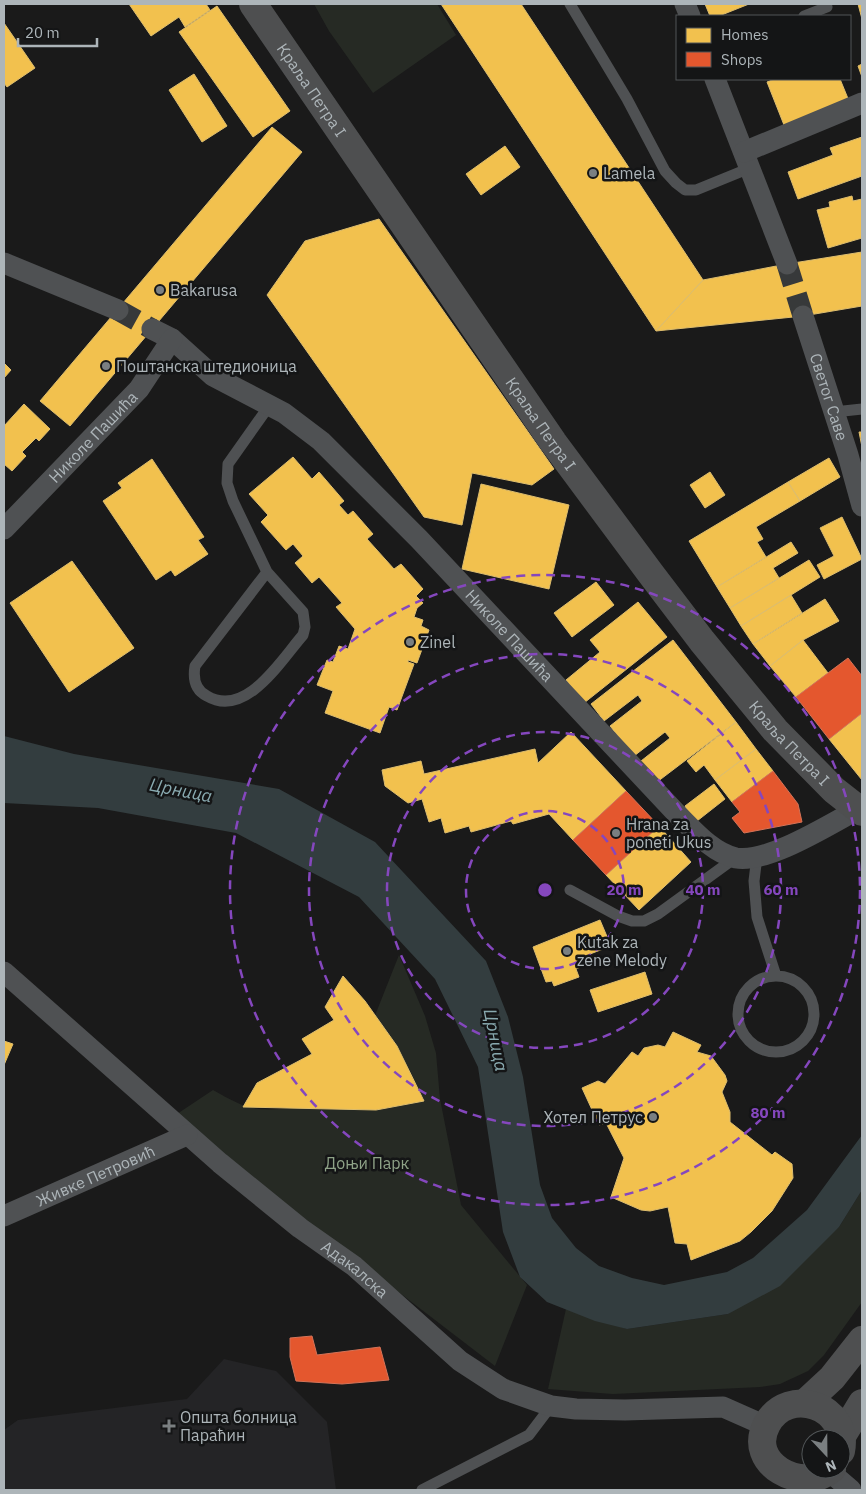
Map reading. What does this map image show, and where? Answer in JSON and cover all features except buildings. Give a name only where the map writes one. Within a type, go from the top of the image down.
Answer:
[{"type":"main road","name":"Краља Петра I","points":[[253,5],[558,448],[651,574],[702,641],[775,730],[834,790],[861,810]]},
{"type":"main road","points":[[805,1403],[832,1378],[862,1340]]},
{"type":"main road","points":[[817,1479],[793,1486],[779,1475],[766,1479],[762,1448],[766,1426],[772,1416],[782,1408],[793,1404],[805,1403],[818,1406],[829,1413],[838,1424],[838,1429]]},
{"type":"main road","points":[[849,1429],[862,1403]]},
{"type":"street","points":[[715,80],[786,264]]},
{"type":"street","points":[[747,160],[862,103]]},
{"type":"street","points":[[4,263],[118,310]]},
{"type":"street","name":"Светог Саве","points":[[803,316],[862,506]]},
{"type":"street","name":"Николе Пашића","points":[[152,329],[172,339],[213,376],[303,426],[339,458],[481,604],[689,826],[710,844],[735,858]]},
{"type":"street","name":"Николе Пашића","points":[[4,529],[139,389],[172,339]]},
{"type":"street","points":[[735,858],[747,859],[757,856],[813,834],[861,810]]},
{"type":"street","name":"Адакалска","points":[[4,972],[187,1135],[300,1228],[354,1266],[460,1361],[503,1389],[551,1406],[625,1410],[723,1407],[766,1426]]},
{"type":"street","name":"Живке Петровић","points":[[4,1216],[187,1135]]},
{"type":"lane","points":[[570,4],[627,99],[665,171],[676,183],[686,190],[696,190],[747,160]]},
{"type":"lane","points":[[806,15],[826,7]]},
{"type":"lane","points":[[267,572],[195,666],[195,681],[198,688],[202,693],[214,700],[230,701],[253,693],[303,634],[305,620],[299,605],[267,572],[229,493],[226,474],[228,464],[269,406]]},
{"type":"lane","points":[[834,412],[862,409]]},
{"type":"lane","points":[[757,856],[754,890],[756,917],[776,976]]},
{"type":"lane","points":[[570,890],[618,916],[644,921],[658,914],[735,858]]},
{"type":"lane","points":[[776,976],[789,978],[800,984],[809,995],[814,1007],[814,1020],[810,1032],[802,1042],[790,1049],[778,1052],[764,1050],[752,1044],[744,1034],[739,1022],[739,1009],[743,996],[751,986],[762,979],[776,976]]},
{"type":"lane","points":[[422,1490],[529,1436],[551,1406]]},
{"type":"shaded area","name":"Општа болница Параћин","points":[[224,1359],[276,1371],[327,1422],[336,1490],[4,1490],[4,1430],[18,1420],[187,1399]]},
{"type":"green space","points":[[314,4],[437,4],[456,35],[373,93],[329,31]]},
{"type":"green space","name":"Доњи Парк","points":[[399,955],[425,1016],[436,1053],[440,1099],[461,1205],[527,1285],[495,1366],[246,1175],[177,1114],[213,1090],[242,1105],[258,1109],[277,1109],[290,1108],[307,1085],[349,1081]]},
{"type":"green space","points":[[862,1190],[862,1302],[824,1355],[808,1371],[780,1384],[760,1387],[613,1394],[548,1389],[566,1309],[627,1329],[728,1314],[839,1227]]},
{"type":"water","name":"Црница","points":[[4,736],[74,754],[279,789],[375,842],[486,961],[508,1017],[523,1077],[540,1185],[552,1218],[576,1248],[599,1266],[632,1278],[664,1285],[727,1272],[753,1258],[807,1210],[862,1135],[862,1190],[839,1227],[780,1286],[728,1314],[627,1329],[595,1321],[547,1302],[520,1277],[503,1232],[478,1067],[435,979],[359,897],[236,833],[98,808],[4,803]]},
{"type":"tunnel","points":[[787,264],[803,316]]},
{"type":"tunnel","points":[[118,310],[152,329]]},
{"type":"place","name":"Lamela","points":[[593,173]]},
{"type":"place","name":"Bakarusa","points":[[160,290]]},
{"type":"place","name":"Поштанска штедионица","points":[[106,366]]},
{"type":"place","name":"Zinel","points":[[410,642]]},
{"type":"place","name":"Hrana za poneti Ukus","points":[[616,833]]},
{"type":"place","name":"Kutak za zene Melody","points":[[567,951]]},
{"type":"place","name":"Хотел Петрус","points":[[653,1117]]},
{"type":"place","name":"Општа болница Параћин","points":[[169,1426]]}]
